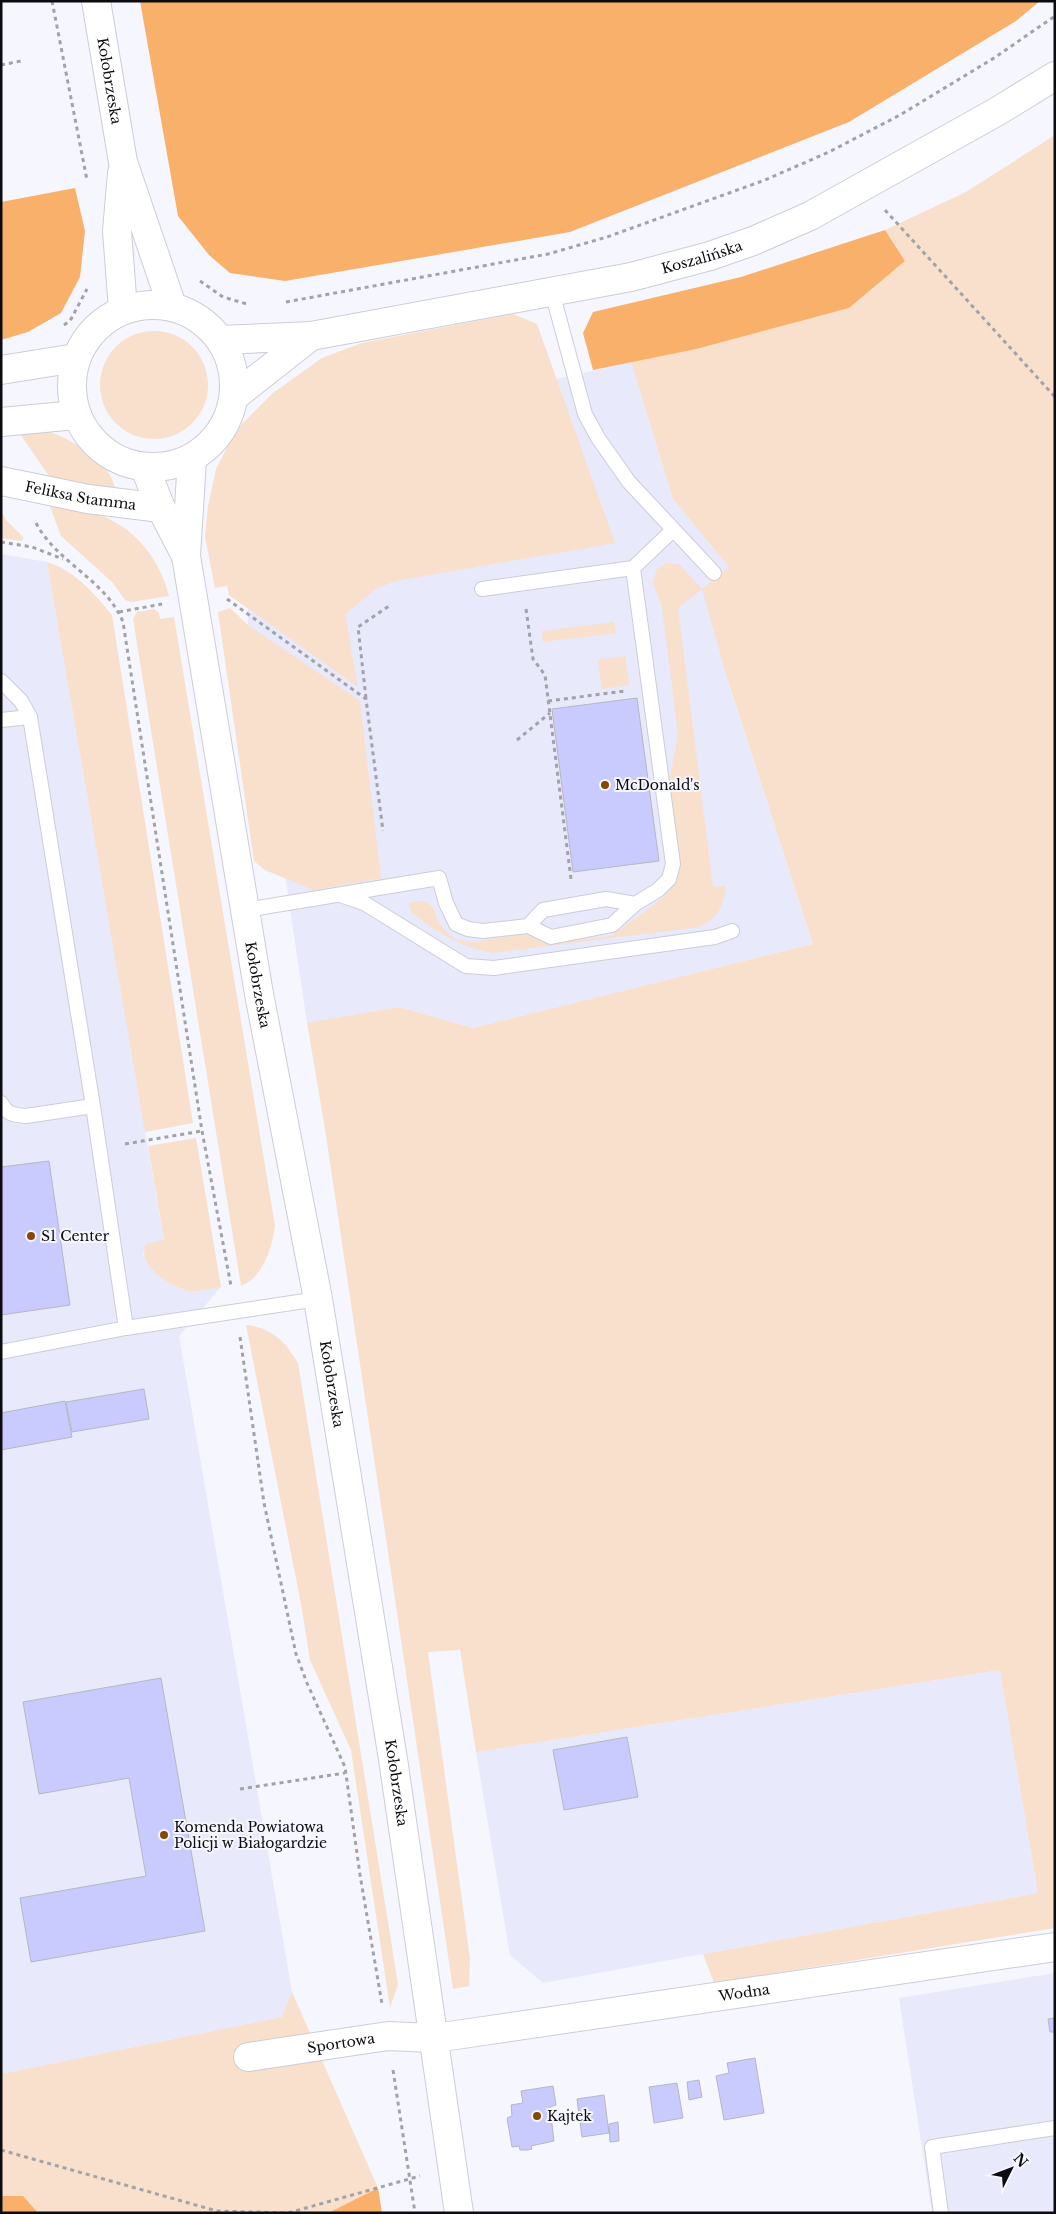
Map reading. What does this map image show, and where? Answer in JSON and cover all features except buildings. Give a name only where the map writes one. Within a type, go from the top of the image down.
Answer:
[{"type":"main road","name":"Kołobrzeska","points":[[96,1],[123,162],[172,306]]},
{"type":"main road","name":"Koszalińska","points":[[221,340],[311,336],[631,277],[710,256],[785,227],[864,187],[998,111],[1055,76]]},
{"type":"main road","name":"Kołobrzeska","points":[[123,162],[117,230],[123,310]]},
{"type":"main road","points":[[156,304],[172,306],[191,314],[208,325],[221,340],[233,367],[235,396],[227,421],[213,443],[192,459],[169,467],[144,468],[123,462],[103,451],[88,434],[76,415],[71,386],[76,358],[87,338],[103,322],[123,310],[139,305],[156,304]]},
{"type":"main road","name":"Koszalińska","points":[[235,396],[311,336]]},
{"type":"main road","points":[[1,370],[76,358]]},
{"type":"main road","points":[[1,422],[76,415]]},
{"type":"main road","name":"Kołobrzeska","points":[[192,459],[186,556],[259,994],[318,1299],[393,1759],[459,2213]]},
{"type":"main road","name":"Kołobrzeska","points":[[144,468],[160,508],[186,556]]},
{"type":"main road","name":"Feliksa Stamma","points":[[1,481],[88,499],[160,508]]},
{"type":"main road","name":"Wodna","points":[[433,2038],[1055,1947]]},
{"type":"main road","name":"Sportowa","points":[[248,2057],[388,2036],[433,2038]]},
{"type":"lane","points":[[552,292],[585,414],[598,438],[629,482],[714,573]]},
{"type":"lane","points":[[482,589],[633,568],[673,530]]},
{"type":"lane","points":[[246,910],[439,878],[446,903],[456,924],[468,929],[483,931],[528,926],[551,937],[612,925],[635,904],[664,885],[669,879],[672,864],[633,568]]},
{"type":"lane","points":[[1,681],[20,701],[30,717],[93,1106],[126,1328]]},
{"type":"lane","points":[[1,720],[30,717]]},
{"type":"lane","points":[[337,894],[364,902],[466,966],[504,967],[715,937],[732,931]]},
{"type":"lane","points":[[528,926],[543,910],[606,899],[635,904]]},
{"type":"lane","points":[[1,1103],[6,1112],[16,1116],[93,1106]]},
{"type":"lane","points":[[1,1352],[126,1328],[318,1299]]},
{"type":"lane","points":[[941,2213],[932,2147],[1055,2128]]},
{"type":"path","points":[[52,1],[88,186]]},
{"type":"path","points":[[285,302],[548,254],[607,237],[765,180],[829,152],[900,115],[994,58],[1055,16]]},
{"type":"path","points":[[1,65],[21,61]]},
{"type":"path","points":[[864,187],[1055,396]]},
{"type":"path","points":[[196,278],[223,297],[249,305]]},
{"type":"path","points":[[62,326],[70,321],[88,285]]},
{"type":"path","points":[[35,520],[46,540],[65,560],[107,596],[119,612],[123,622],[202,1131],[236,1310],[264,1503],[296,1654],[311,1692],[340,1754],[346,1773],[360,1876],[388,2036],[415,2213]]},
{"type":"path","points":[[1,542],[32,547],[65,560]]},
{"type":"path","points":[[522,584],[532,659],[545,674],[571,882]]},
{"type":"path","points":[[119,612],[193,599],[223,596],[366,699]]},
{"type":"path","points":[[383,831],[358,627],[389,606]]},
{"type":"path","points":[[548,701],[633,690]]},
{"type":"path","points":[[517,740],[550,712]]},
{"type":"path","points":[[99,1148],[202,1131]]},
{"type":"path","points":[[240,1789],[346,1773]]},
{"type":"path","points":[[1,2150],[217,2211],[288,2213],[452,2169]]},
{"type":"shaded area","points":[[140,1],[1040,1],[1016,21],[849,122],[570,232],[285,281],[230,273],[209,255],[178,216]]},
{"type":"shaded area","points":[[1055,135],[1055,1928],[714,1983],[703,1954],[1038,1893],[1000,1670],[476,1752],[460,1650],[428,1652],[470,1959],[469,1986],[453,1989],[325,1129],[307,1023],[399,1007],[473,1028],[813,944],[728,681],[702,589],[729,567],[673,499],[631,362],[849,308],[905,261],[885,230],[966,192]]},
{"type":"shaded area","points":[[75,188],[85,231],[80,277],[61,313],[28,332],[1,340],[1,202]]},
{"type":"shaded area","points":[[885,230],[905,261],[849,308],[696,349],[593,370],[583,333],[593,312],[741,277]]},
{"type":"shaded area","points":[[513,314],[537,324],[615,543],[395,581],[376,589],[345,614],[358,687],[229,595],[227,586],[215,588],[205,537],[208,506],[216,469],[236,430],[273,393],[322,358],[362,343]]},
{"type":"shaded area","points":[[154,331],[175,335],[192,347],[204,364],[208,385],[204,406],[192,423],[175,435],[154,439],[133,435],[116,423],[104,406],[100,385],[104,364],[116,347],[133,335]]},
{"type":"shaded area","points":[[631,362],[673,499],[729,567],[728,682],[813,944],[473,1028],[399,1007],[307,1023],[248,625],[248,609],[556,379]]},
{"type":"shaded area","points":[[16,428],[47,431],[67,439],[98,461],[112,479],[115,489],[113,491],[51,479]]},
{"type":"shaded area","points":[[49,504],[96,514],[126,529],[153,559],[160,570],[169,596],[131,602],[125,600],[113,583],[61,536]]},
{"type":"shaded area","points":[[1,511],[6,520],[24,538],[22,541],[1,538]]},
{"type":"shaded area","points":[[1,554],[47,562],[164,1241],[146,1244],[143,1255],[162,1278],[181,1289],[190,1291],[221,1287],[179,1336],[292,1992],[282,2017],[1,2074]]},
{"type":"shaded area","points":[[47,562],[75,577],[91,591],[112,615],[193,1123],[145,1132]]},
{"type":"shaded area","points":[[666,563],[680,565],[702,589],[678,608],[713,887],[726,886],[721,906],[716,915],[699,927],[492,953],[470,947],[450,938],[412,913],[409,903],[427,902],[434,909],[437,919],[443,928],[455,939],[473,942],[523,934],[551,943],[611,936],[663,898],[675,884],[680,865],[669,782],[678,734],[662,607],[653,583],[656,570]]},
{"type":"shaded area","points":[[230,608],[248,625],[360,701],[381,878],[313,890],[265,870],[254,861],[218,612]]},
{"type":"shaded area","points":[[154,609],[159,613],[160,619],[174,617],[275,1226],[272,1243],[261,1269],[249,1282],[241,1286],[133,619],[137,612]]},
{"type":"shaded area","points":[[614,622],[616,633],[543,642],[542,631]]},
{"type":"shaded area","points":[[625,656],[629,685],[602,689],[598,660]]},
{"type":"shaded area","points":[[196,1138],[221,1287],[189,1291],[174,1285],[157,1274],[150,1267],[144,1252],[146,1244],[164,1240],[148,1146]]},
{"type":"shaded area","points":[[246,1325],[263,1329],[277,1337],[288,1348],[298,1363],[398,1984],[390,2008],[351,1750],[310,1660],[301,1604]]},
{"type":"shaded area","points":[[1000,1670],[1038,1893],[543,1983],[510,1955],[476,1752]]},
{"type":"shaded area","points":[[1055,1973],[1055,2213],[932,2213],[899,1998]]},
{"type":"shaded area","points":[[292,1992],[378,2188],[328,2213],[1,2213],[1,2074],[282,2017]]},
{"type":"shaded area","points":[[378,2188],[382,2213],[328,2213]]},
{"type":"shaded area","points":[[1,2196],[23,2196],[38,2213],[1,2213]]},
{"type":"place","name":"McDonald's","points":[[605,785]]},
{"type":"place","name":"S1 Center","points":[[31,1236]]},
{"type":"place","name":"Komenda Powiatowa Policji w Białogardzie","points":[[164,1835]]},
{"type":"place","name":"Kajtek","points":[[537,2116]]}]
